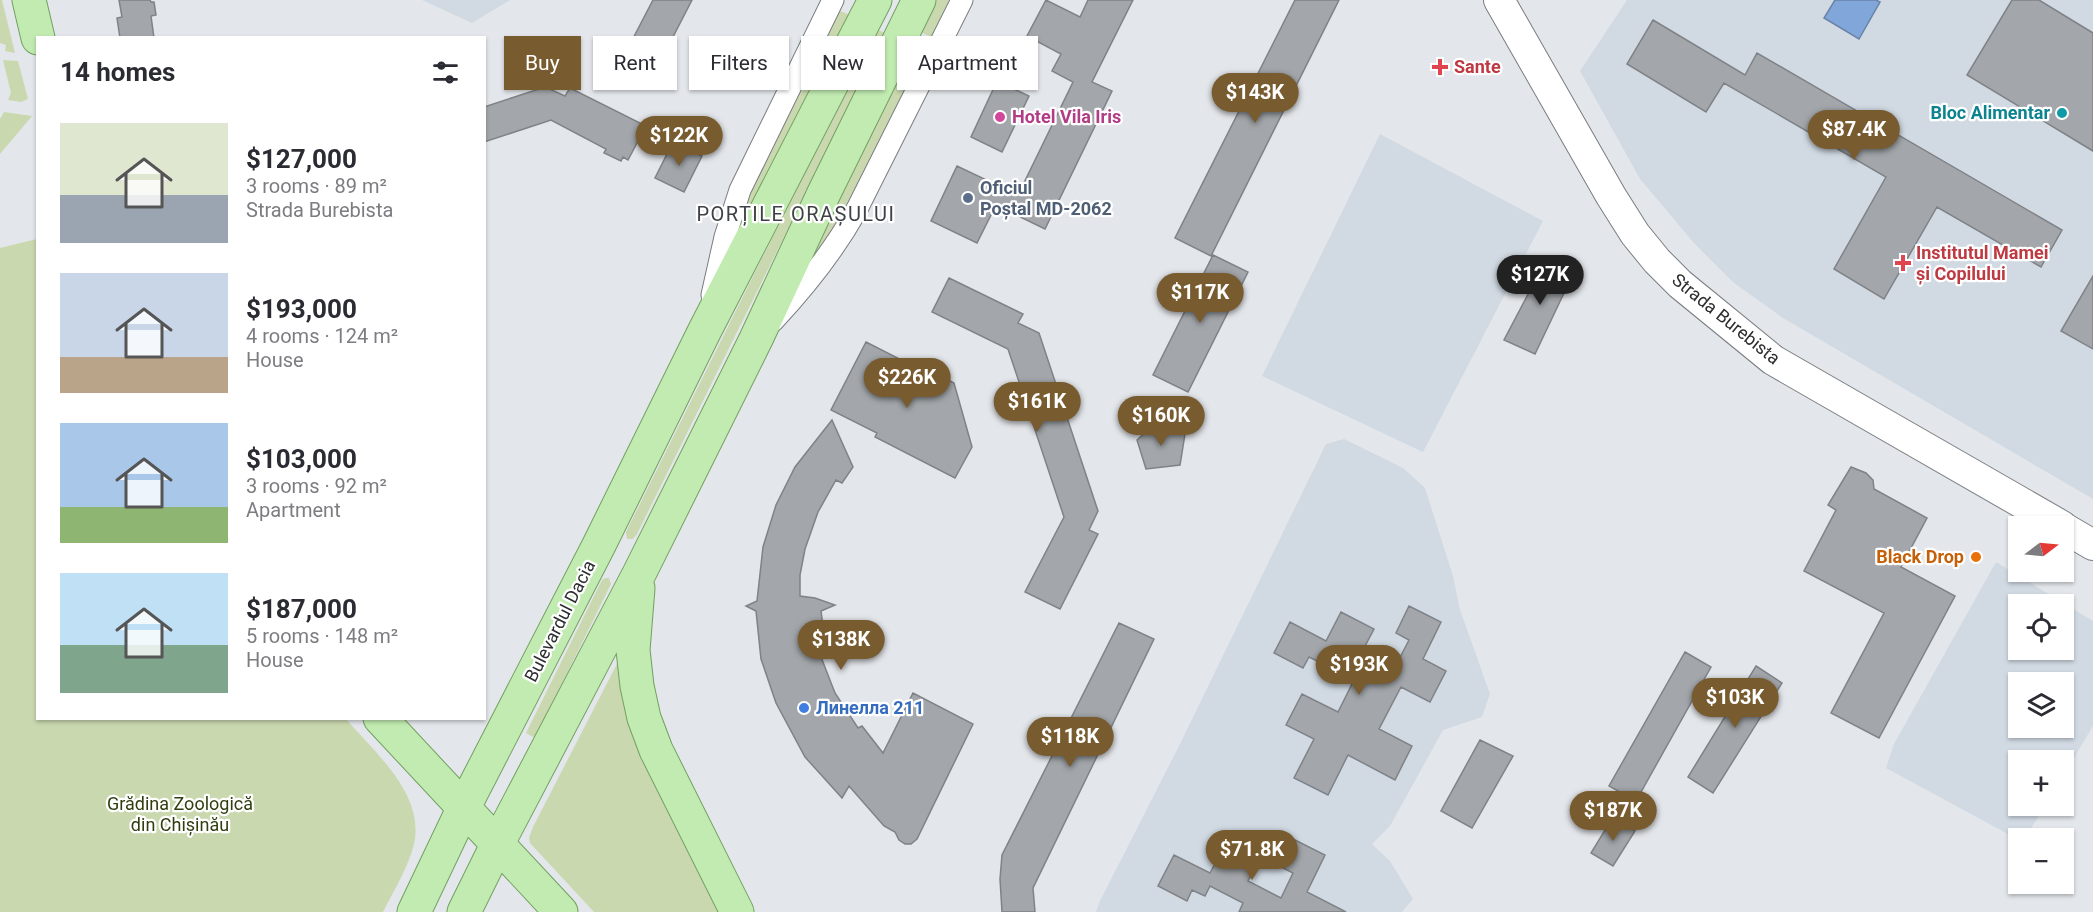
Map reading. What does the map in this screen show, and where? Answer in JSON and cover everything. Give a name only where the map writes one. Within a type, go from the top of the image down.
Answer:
[{"type":"main road","points":[[29,0],[38,36]]},
{"type":"main road","name":"Bulevardul Dacia","points":[[414,912],[463,809],[599,546],[705,330],[875,0]]},
{"type":"main road","points":[[464,912],[496,845],[640,572],[756,339],[919,0]]},
{"type":"main road","name":"Strada Burebista","points":[[1499,0],[1623,215],[1657,261],[1680,284],[1773,360],[2044,516]]},
{"type":"main road","name":"Strada Burebista","points":[[2074,534],[2093,545]]},
{"type":"main road","points":[[599,546],[640,572]]},
{"type":"main road","points":[[640,572],[633,650],[637,686],[644,718],[656,750],[737,912]]},
{"type":"main road","points":[[382,720],[496,845],[561,912]]},
{"type":"street","name":"Bulevardul Dacia","points":[[705,330],[724,237],[740,190],[833,0]]},
{"type":"street","points":[[756,339],[804,288],[839,241],[962,0]]},
{"type":"shaded area","points":[[422,0],[510,0],[472,23]]},
{"type":"shaded area","name":"Institutul Mamei și Copilului","points":[[1627,0],[2093,0],[2093,499],[1783,318],[1734,283],[1694,243],[1640,179],[1580,71]]},
{"type":"shaded area","points":[[1380,134],[1543,221],[1423,452],[1262,376]]},
{"type":"shaded area","points":[[1344,439],[1403,468],[1425,488],[1453,576],[1460,610],[1490,694],[1482,717],[1443,730],[1390,826],[1372,844],[1390,861],[1413,899],[1402,912],[1096,912],[1326,444]]},
{"type":"shaded area","points":[[1996,562],[2008,569],[2008,582],[2029,582],[2049,594],[2008,594],[2008,660],[2074,660],[2074,609],[2093,621],[2093,726],[2074,757],[2074,750],[2008,750],[2008,816],[2039,816],[2031,828],[2008,828],[2008,834],[1886,768],[1894,744]]},
{"type":"green space","points":[[0,0],[2,0],[15,53],[5,51],[6,45],[0,43]]},
{"type":"green space","points":[[934,0],[950,0],[932,36],[919,31]]},
{"type":"green space","points":[[838,10],[850,15],[839,36],[825,36]]},
{"type":"green space","points":[[876,29],[885,33],[884,36],[873,36]]},
{"type":"green space","points":[[3,60],[18,61],[28,99],[21,102],[8,100],[11,93]]},
{"type":"green space","points":[[897,77],[897,90],[906,90],[846,209],[812,258],[809,254]]},
{"type":"green space","points":[[801,84],[801,90],[811,90],[739,229],[745,206],[761,165]]},
{"type":"green space","points":[[846,90],[857,90],[637,534],[633,539],[627,539],[626,532]]},
{"type":"green space","points":[[4,112],[32,116],[0,154],[0,119]]},
{"type":"green space","name":"Grădina Zoologică din Chișinău","points":[[36,239],[36,720],[347,720],[395,776],[412,808],[415,826],[414,844],[383,912],[0,912],[0,248]]},
{"type":"green space","points":[[605,578],[609,578],[611,584],[535,738],[526,733]]},
{"type":"green space","points":[[619,660],[726,912],[594,912],[530,843],[529,838],[533,827]]},
{"type":"water","points":[[1835,0],[1876,0],[1880,2],[1859,39],[1824,18]]},
{"type":"building","points":[[119,0],[154,2],[156,15],[151,16],[154,36],[120,36],[117,18],[122,17]]},
{"type":"building","points":[[653,0],[692,0],[673,36],[634,36]]},
{"type":"building","points":[[1046,0],[1080,17],[1088,0],[1133,0],[1092,82],[1112,91],[1045,229],[996,205],[977,243],[931,221],[957,166],[1018,195],[1073,82],[1052,71],[1061,54],[1038,42],[1038,36],[1027,36]]},
{"type":"building","points":[[1295,0],[1339,0],[1211,256],[1175,238]]},
{"type":"building","name":"Bloc Alimentar","points":[[2012,0],[2039,0],[2093,33],[2093,151],[1967,75]]},
{"type":"building","points":[[1653,20],[1745,75],[1757,53],[2062,230],[2041,267],[1937,207],[1884,299],[1834,269],[1886,177],[1724,83],[1706,112],[1627,64]]},
{"type":"building","points":[[536,90],[552,90],[565,96],[569,90],[574,90],[646,126],[628,160],[623,157],[621,161],[604,153],[606,149],[551,120],[486,141],[486,106]]},
{"type":"building","name":"Hotel Vila Iris","points":[[993,90],[1016,90],[1029,96],[1002,152],[971,137]]},
{"type":"building","points":[[673,142],[702,156],[684,192],[655,178]]},
{"type":"building","points":[[1213,255],[1248,272],[1188,392],[1153,375]]},
{"type":"building","points":[[1547,258],[1575,270],[1535,354],[1504,340]]},
{"type":"building","points":[[2093,276],[2093,349],[2061,331]]},
{"type":"building","points":[[949,278],[1023,314],[1018,323],[1039,333],[1098,511],[1089,530],[1098,534],[1060,609],[1025,592],[1064,517],[1008,349],[932,312]]},
{"type":"building","points":[[866,342],[911,365],[913,361],[954,383],[972,447],[955,478],[875,437],[877,433],[831,410]]},
{"type":"building","points":[[832,420],[853,467],[842,483],[836,480],[818,512],[805,549],[800,575],[800,596],[835,605],[821,611],[823,626],[815,627],[821,657],[835,693],[858,728],[862,726],[883,753],[913,693],[973,724],[917,839],[911,844],[905,844],[899,840],[895,832],[884,826],[849,786],[842,798],[805,757],[776,703],[761,659],[756,611],[746,606],[757,601],[763,547],[776,505],[795,467]]},
{"type":"building","points":[[1156,423],[1185,434],[1180,465],[1146,469],[1137,440]]},
{"type":"building","points":[[1851,467],[1866,473],[1873,480],[1874,489],[1927,518],[1901,567],[1955,596],[1879,738],[1831,713],[1884,613],[1804,571],[1836,510],[1828,505]]},
{"type":"building","points":[[1409,606],[1441,622],[1423,659],[1446,671],[1430,702],[1401,687],[1379,729],[1412,746],[1395,780],[1348,755],[1328,795],[1294,778],[1314,739],[1286,725],[1302,694],[1338,712],[1359,670],[1326,653],[1321,663],[1309,657],[1303,668],[1274,653],[1290,622],[1326,641],[1341,612],[1374,629],[1364,648],[1396,665],[1409,640],[1396,633]]},
{"type":"building","points":[[1119,623],[1154,639],[1033,888],[1035,912],[1002,912],[1000,879],[1002,855]]},
{"type":"building","points":[[1685,652],[1711,667],[1636,801],[1609,786]]},
{"type":"building","points":[[1756,666],[1782,683],[1713,793],[1688,777]]},
{"type":"building","points":[[1480,740],[1513,756],[1472,828],[1441,811]]},
{"type":"building","points":[[1613,817],[1635,831],[1613,866],[1591,853]]},
{"type":"building","points":[[1293,839],[1325,855],[1307,892],[1346,912],[1239,912],[1243,903],[1210,886],[1205,896],[1192,890],[1187,901],[1158,886],[1174,855],[1210,873],[1225,845],[1258,862],[1248,881],[1281,898],[1293,873],[1279,866]]},
{"type":"place","name":"Sante","points":[[1440,67]]},
{"type":"place","name":"Bloc Alimentar","points":[[2062,113]]},
{"type":"place","name":"Hotel Vila Iris","points":[[1000,117]]},
{"type":"place","name":"Oficiul Poștal MD-2062","points":[[968,198]]},
{"type":"place","name":"Institutul Mamei și Copilului","points":[[1903,263]]},
{"type":"place","name":"Black Drop","points":[[1976,557]]},
{"type":"place","name":"Линелла 211","points":[[804,708]]},
{"type":"district","name":"PORȚILE ORAȘULUI","points":[[796,214]]}]
